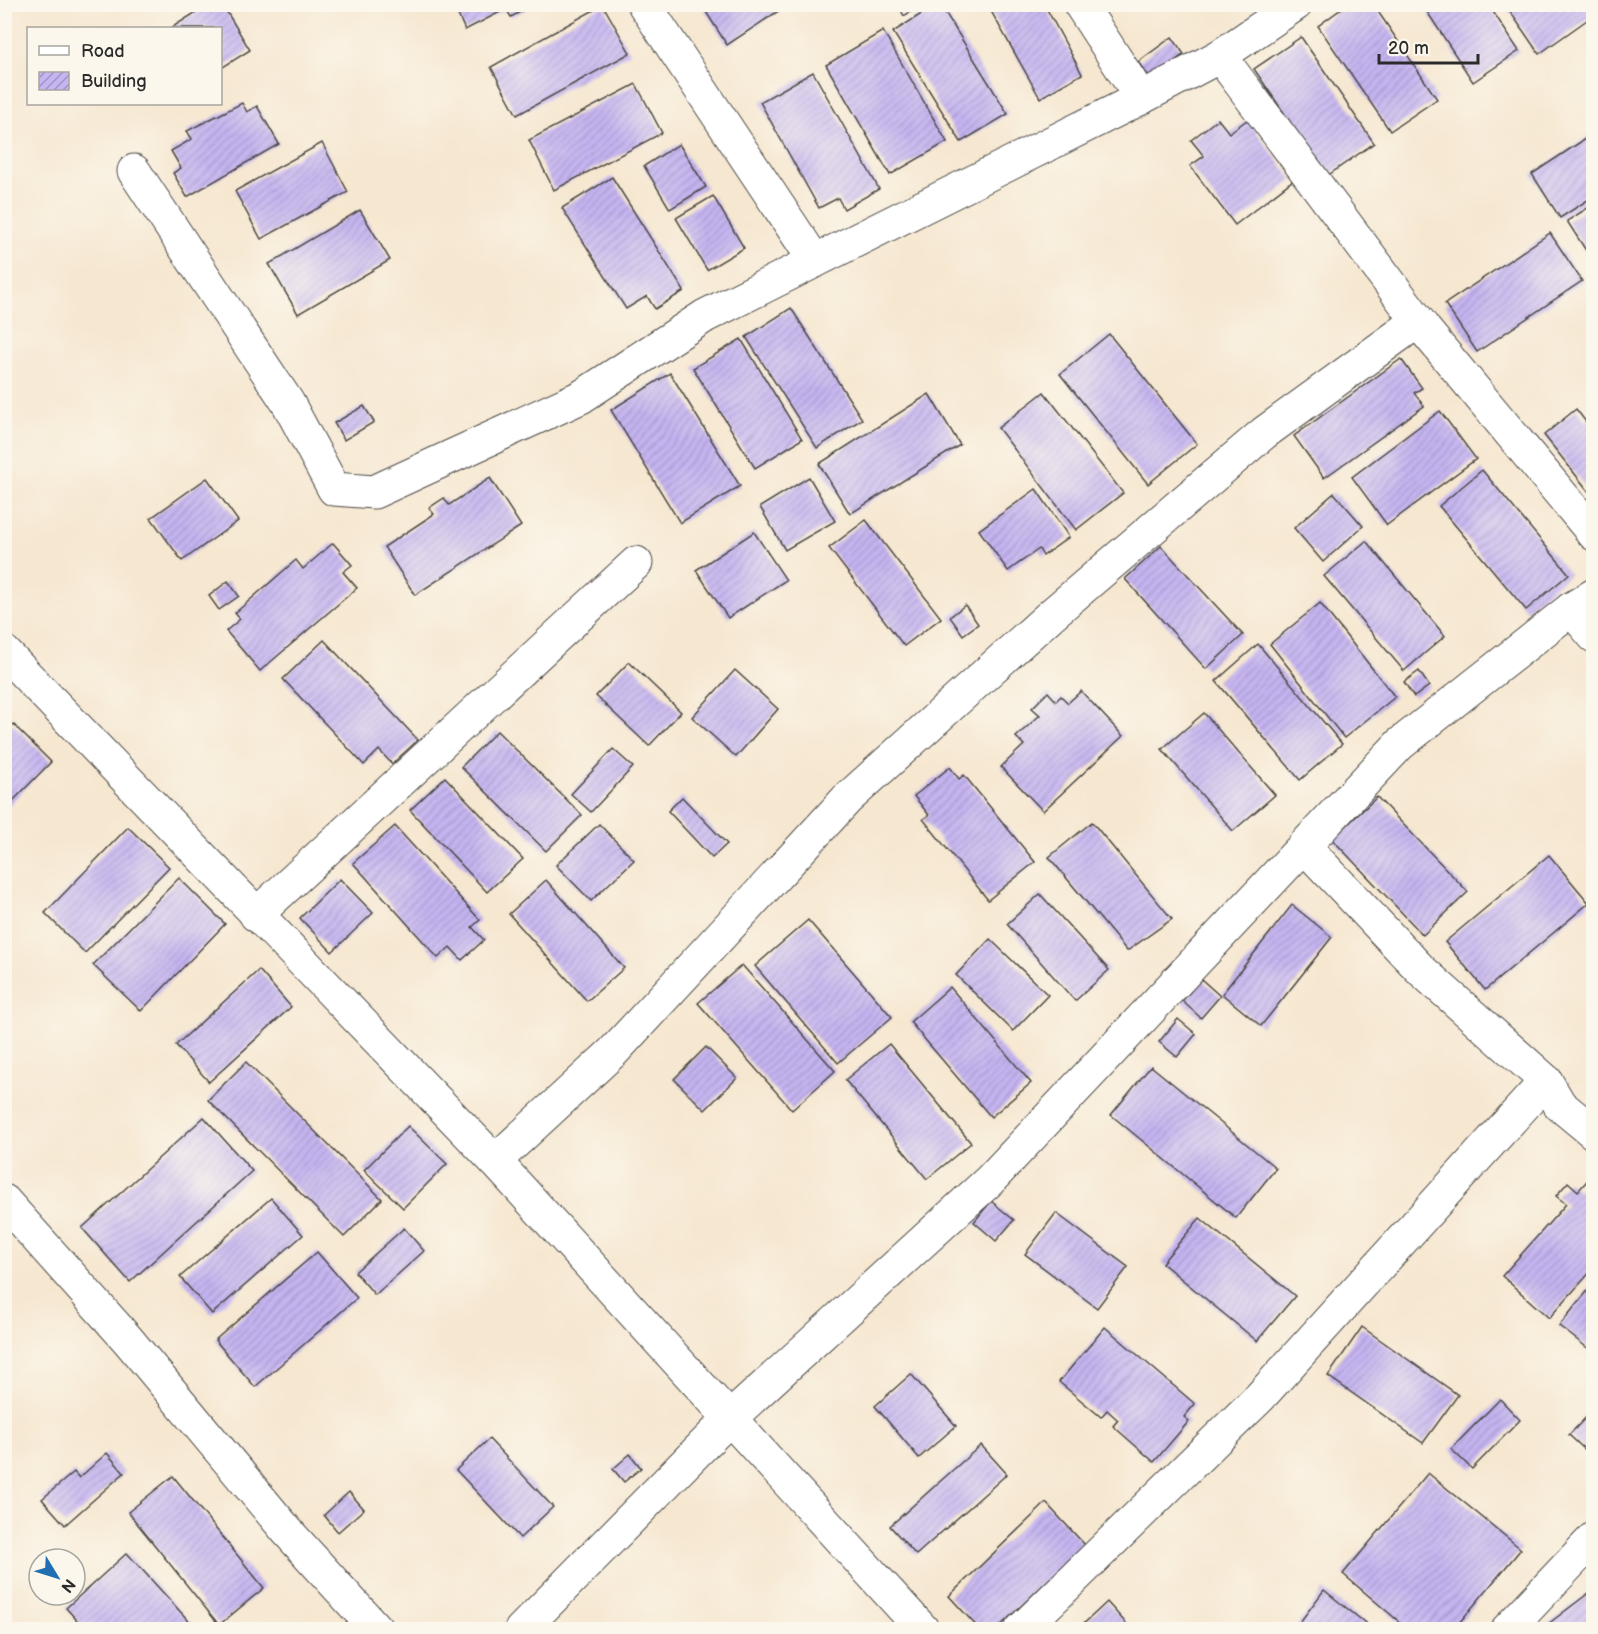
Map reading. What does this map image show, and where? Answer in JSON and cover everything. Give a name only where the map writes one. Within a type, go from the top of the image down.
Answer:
[{"type":"street","points":[[644,4],[815,261]]},
{"type":"street","points":[[1080,4],[1141,98]]},
{"type":"street","points":[[134,171],[288,403],[334,489],[374,492],[580,397],[705,316],[1141,98],[1220,56],[1296,4]]},
{"type":"street","points":[[1220,56],[1418,321],[1593,534]]},
{"type":"street","points":[[495,1161],[613,1052],[847,799],[1051,615],[1263,433],[1418,321]]},
{"type":"street","points":[[256,915],[636,563]]},
{"type":"street","points":[[522,1629],[729,1419],[989,1181],[1400,744],[1582,602],[1593,636]]},
{"type":"street","points":[[4,652],[495,1161],[923,1629]]},
{"type":"street","points":[[1304,846],[1421,970],[1546,1081],[1560,1105],[1593,1133]]},
{"type":"street","points":[[1021,1629],[1260,1397],[1546,1081]]},
{"type":"street","points":[[4,1201],[128,1340],[287,1531],[377,1629]]},
{"type":"street","points":[[1507,1629],[1593,1538]]},
{"type":"building","points":[[209,4],[222,4],[250,50],[222,68],[222,27],[173,27]]},
{"type":"building","points":[[453,4],[535,4],[511,17],[506,9],[465,30]]},
{"type":"building","points":[[701,4],[789,4],[727,45]]},
{"type":"building","points":[[898,4],[924,4],[904,16]]},
{"type":"building","points":[[940,4],[1008,114],[961,142],[893,32]]},
{"type":"building","points":[[987,4],[1044,4],[1082,74],[1040,98]]},
{"type":"building","points":[[1348,4],[1373,4],[1437,99],[1390,131],[1318,26]]},
{"type":"building","points":[[1422,4],[1488,4],[1519,51],[1473,82]]},
{"type":"building","points":[[1505,4],[1593,4],[1594,15],[1539,54]]},
{"type":"building","points":[[603,5],[630,53],[517,115],[491,67]]},
{"type":"building","points":[[883,31],[947,142],[890,175],[826,65]]},
{"type":"building","points":[[1172,37],[1184,54],[1151,79],[1138,62]]},
{"type":"building","points":[[1301,37],[1374,143],[1327,176],[1254,69]]},
{"type":"building","points":[[813,72],[879,189],[844,209],[838,198],[819,208],[760,102]]},
{"type":"building","points":[[636,84],[662,133],[554,190],[529,140]]},
{"type":"building","points":[[242,103],[247,112],[257,106],[279,144],[187,197],[173,173],[181,168],[171,151],[192,139],[187,131]]},
{"type":"building","points":[[1218,119],[1229,133],[1247,120],[1293,180],[1235,225],[1190,166],[1204,156],[1191,140]]},
{"type":"building","points":[[1594,133],[1594,196],[1560,218],[1532,174]]},
{"type":"building","points":[[322,143],[348,192],[261,239],[235,191]]},
{"type":"building","points":[[679,144],[706,187],[670,209],[644,166]]},
{"type":"building","points":[[612,177],[684,291],[655,309],[647,296],[626,309],[562,208]]},
{"type":"building","points":[[713,196],[744,248],[707,270],[676,218]]},
{"type":"building","points":[[1594,204],[1594,263],[1567,221]]},
{"type":"building","points":[[360,210],[390,260],[298,314],[269,264]]},
{"type":"building","points":[[1550,233],[1582,281],[1477,352],[1445,304]]},
{"type":"building","points":[[791,308],[862,419],[817,448],[746,337]]},
{"type":"building","points":[[1109,334],[1197,444],[1148,484],[1060,374]]},
{"type":"building","points":[[741,339],[802,439],[755,468],[693,368]]},
{"type":"building","points":[[1401,359],[1422,388],[1414,393],[1424,406],[1324,478],[1294,436]]},
{"type":"building","points":[[670,373],[740,486],[680,523],[611,410]]},
{"type":"building","points":[[1044,392],[1123,493],[1076,530],[998,428]]},
{"type":"building","points":[[929,394],[960,445],[850,514],[819,464]]},
{"type":"building","points":[[364,406],[374,422],[344,440],[334,423]]},
{"type":"building","points":[[1576,409],[1586,422],[1594,416],[1594,498],[1544,435]]},
{"type":"building","points":[[1440,411],[1476,459],[1387,525],[1352,477]]},
{"type":"building","points":[[1482,470],[1569,574],[1526,610],[1439,506]]},
{"type":"building","points":[[809,477],[835,521],[785,550],[760,507]]},
{"type":"building","points":[[207,478],[238,521],[182,561],[151,518]]},
{"type":"building","points":[[490,478],[521,526],[415,595],[384,547],[434,514],[429,508],[444,498],[449,505]]},
{"type":"building","points":[[1036,489],[1069,537],[1043,556],[1039,549],[1008,571],[979,530]]},
{"type":"building","points":[[1334,493],[1363,526],[1323,562],[1294,528]]},
{"type":"building","points":[[866,520],[941,618],[904,646],[829,548]]},
{"type":"building","points":[[754,532],[786,580],[728,618],[696,570]]},
{"type":"building","points":[[1366,541],[1445,636],[1404,671],[1324,576]]},
{"type":"building","points":[[333,543],[352,565],[343,572],[357,588],[260,671],[226,631],[240,619],[235,613],[296,560],[303,569]]},
{"type":"building","points":[[1161,546],[1243,635],[1206,669],[1125,579]]},
{"type":"building","points":[[228,581],[239,596],[219,610],[209,596]]},
{"type":"building","points":[[1320,603],[1395,697],[1344,738],[1270,644]]},
{"type":"building","points":[[965,605],[978,624],[963,635],[950,617]]},
{"type":"building","points":[[324,640],[418,740],[392,764],[379,750],[364,765],[283,679]]},
{"type":"building","points":[[1258,644],[1342,744],[1300,780],[1216,681]]},
{"type":"building","points":[[629,662],[681,712],[649,746],[596,696]]},
{"type":"building","points":[[735,670],[778,709],[736,757],[692,717]]},
{"type":"building","points":[[1419,671],[1429,686],[1414,697],[1404,682]]},
{"type":"building","points":[[1081,691],[1123,736],[1043,811],[1001,767],[1024,745],[1016,737],[1040,715],[1032,708],[1048,692],[1056,701],[1061,696],[1068,703]]},
{"type":"building","points":[[1204,713],[1275,795],[1233,831],[1162,749]]},
{"type":"building","points":[[13,724],[51,762],[4,810],[4,732]]},
{"type":"building","points":[[497,731],[582,815],[546,851],[461,767]]},
{"type":"building","points":[[613,749],[633,767],[591,812],[571,794]]},
{"type":"building","points":[[950,767],[959,779],[964,775],[1035,862],[988,900],[923,819],[929,815],[914,796]]},
{"type":"building","points":[[445,777],[523,859],[487,892],[410,810]]},
{"type":"building","points":[[682,797],[727,844],[712,858],[668,811]]},
{"type":"building","points":[[1377,797],[1468,892],[1423,935],[1332,839]]},
{"type":"building","points":[[1092,822],[1172,919],[1127,951],[1049,857]]},
{"type":"building","points":[[599,824],[634,860],[591,901],[556,865]]},
{"type":"building","points":[[395,826],[480,920],[472,927],[484,940],[462,960],[450,947],[438,958],[353,863]]},
{"type":"building","points":[[128,827],[169,867],[85,953],[45,913]]},
{"type":"building","points":[[1549,855],[1589,903],[1485,990],[1445,942]]},
{"type":"building","points":[[179,878],[225,924],[141,1011],[93,965]]},
{"type":"building","points":[[340,879],[373,913],[332,952],[300,918]]},
{"type":"building","points":[[546,880],[624,968],[587,1001],[509,914]]},
{"type":"building","points":[[1040,894],[1109,970],[1075,1001],[1007,924]]},
{"type":"building","points":[[1292,905],[1332,937],[1261,1026],[1222,994]]},
{"type":"building","points":[[808,920],[892,1017],[838,1063],[755,966]]},
{"type":"building","points":[[990,939],[1048,995],[1013,1031],[956,975]]},
{"type":"building","points":[[742,965],[835,1071],[792,1110],[698,1003]]},
{"type":"building","points":[[259,970],[291,1007],[209,1082],[176,1045]]},
{"type":"building","points":[[1201,979],[1220,996],[1201,1018],[1182,1001]]},
{"type":"building","points":[[950,987],[1031,1083],[991,1117],[910,1022]]},
{"type":"building","points":[[1178,1019],[1196,1034],[1177,1057],[1159,1042]]},
{"type":"building","points":[[889,1044],[971,1143],[927,1179],[845,1080]]},
{"type":"building","points":[[706,1047],[737,1078],[705,1110],[674,1079]]},
{"type":"building","points":[[246,1062],[382,1199],[344,1237],[208,1100]]},
{"type":"building","points":[[1151,1066],[1276,1168],[1236,1218],[1111,1115]]},
{"type":"building","points":[[204,1117],[252,1171],[130,1282],[82,1228]]},
{"type":"building","points":[[408,1126],[447,1164],[403,1208],[364,1170]]},
{"type":"building","points":[[1594,1173],[1594,1268],[1549,1318],[1502,1276],[1566,1204],[1556,1196],[1568,1182],[1578,1191]]},
{"type":"building","points":[[271,1198],[303,1235],[212,1314],[180,1277]]},
{"type":"building","points":[[991,1201],[1014,1220],[996,1241],[974,1222]]},
{"type":"building","points":[[1056,1213],[1128,1267],[1097,1308],[1025,1254]]},
{"type":"building","points":[[1200,1218],[1295,1296],[1257,1341],[1162,1263]]},
{"type":"building","points":[[404,1228],[424,1251],[375,1295],[355,1272]]},
{"type":"building","points":[[317,1252],[357,1298],[255,1387],[215,1340]]},
{"type":"building","points":[[1594,1283],[1594,1353],[1559,1326]]},
{"type":"building","points":[[1105,1327],[1195,1404],[1184,1417],[1189,1421],[1154,1462],[1113,1426],[1118,1420],[1107,1410],[1101,1417],[1059,1382]]},
{"type":"building","points":[[1362,1327],[1458,1395],[1423,1443],[1328,1376]]},
{"type":"building","points":[[911,1374],[956,1426],[919,1458],[875,1406]]},
{"type":"building","points":[[1500,1399],[1520,1420],[1472,1469],[1451,1449]]},
{"type":"building","points":[[1594,1409],[1594,1458],[1569,1435]]},
{"type":"building","points":[[489,1439],[553,1507],[520,1538],[456,1470]]},
{"type":"building","points":[[981,1445],[1007,1474],[916,1555],[890,1526]]},
{"type":"building","points":[[107,1453],[124,1473],[65,1525],[42,1499],[74,1472],[79,1478]]},
{"type":"building","points":[[630,1454],[641,1468],[624,1482],[613,1469]]},
{"type":"building","points":[[1428,1473],[1521,1549],[1454,1629],[1447,1623],[1442,1630],[1409,1630],[1343,1574]]},
{"type":"building","points":[[173,1476],[264,1588],[219,1625],[128,1512]]},
{"type":"building","points":[[349,1492],[364,1509],[338,1532],[324,1515]]},
{"type":"building","points":[[1046,1503],[1085,1545],[996,1630],[980,1630],[949,1596]]},
{"type":"building","points":[[127,1553],[197,1630],[86,1630],[66,1608],[87,1607],[87,1589]]},
{"type":"building","points":[[1594,1589],[1594,1630],[1553,1630],[1548,1624]]},
{"type":"building","points":[[1324,1590],[1374,1630],[1294,1630]]},
{"type":"building","points":[[1107,1602],[1132,1630],[1077,1630]]}]
